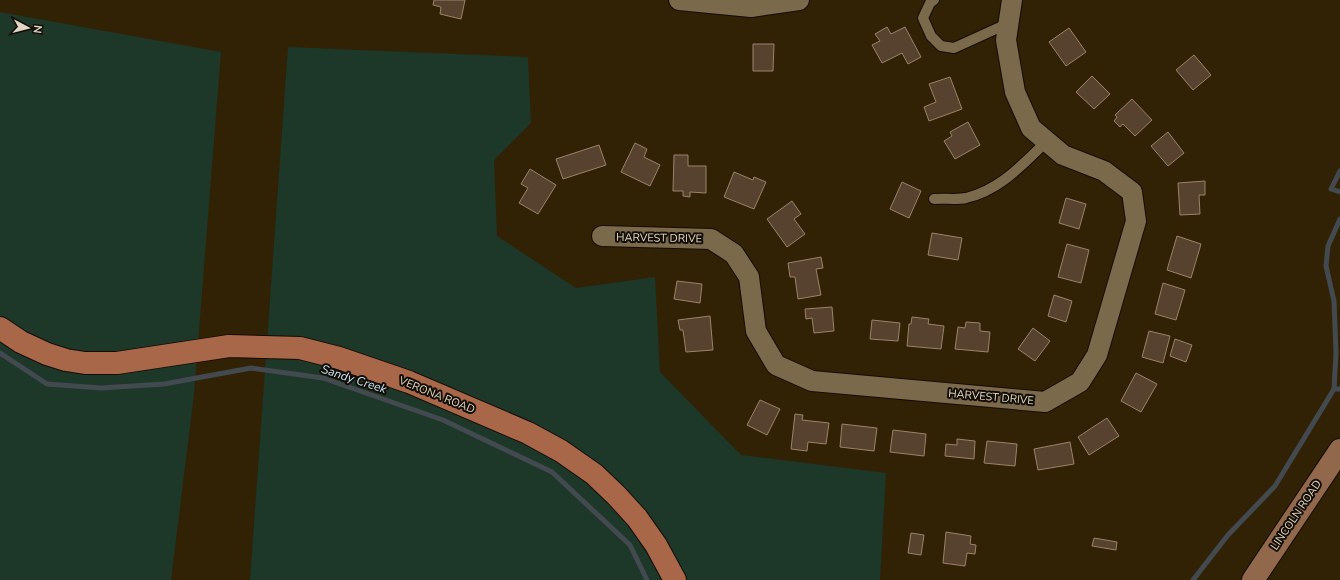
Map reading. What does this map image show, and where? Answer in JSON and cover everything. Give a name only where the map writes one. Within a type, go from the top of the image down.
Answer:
[{"type":"main road","name":"VERONA ROAD","points":[[0,328],[21,342],[47,354],[66,360],[85,363],[117,363],[229,346],[300,348],[339,358],[409,382],[528,432],[561,451],[594,474],[637,518],[656,545],[675,580]]},
{"type":"street","points":[[679,0],[751,7],[799,0]]},
{"type":"street","name":"HARVEST DRIVE","points":[[602,236],[711,239],[734,254],[749,277],[756,331],[776,365],[812,381],[1045,402],[1080,382],[1097,355],[1136,221],[1132,192],[1104,171],[1063,155],[1031,128],[1015,92],[1006,40],[1012,0]]},
{"type":"street","name":"LINCOLN ROAD","points":[[1253,580],[1340,450]]},
{"type":"lane","points":[[934,0],[930,3],[923,18],[931,36],[941,46],[954,48],[1009,23]]},
{"type":"lane","points":[[934,199],[965,198],[988,191],[1006,180],[1046,141]]},
{"type":"green space","points":[[0,12],[221,52],[194,394],[171,580],[0,580]]},
{"type":"green space","points":[[288,47],[528,57],[531,123],[494,160],[497,236],[576,288],[655,277],[660,372],[741,455],[886,473],[880,580],[250,580]]},
{"type":"building","points":[[434,0],[465,0],[461,19],[440,14],[441,7],[433,5]]},
{"type":"building","points":[[887,27],[891,34],[905,27],[921,57],[908,64],[902,53],[882,63],[872,45],[880,41],[875,34]]},
{"type":"building","points":[[1069,28],[1086,52],[1066,66],[1049,42]]},
{"type":"building","points":[[753,44],[774,44],[773,71],[753,71]]},
{"type":"building","points":[[1194,55],[1211,75],[1193,90],[1176,70]]},
{"type":"building","points":[[1092,76],[1110,94],[1094,109],[1076,92]]},
{"type":"building","points":[[950,77],[962,109],[929,121],[924,107],[936,102],[929,84]]},
{"type":"building","points":[[1132,99],[1152,120],[1135,136],[1123,124],[1120,127],[1114,121],[1117,117],[1115,115]]},
{"type":"building","points":[[968,122],[980,145],[955,159],[944,141],[952,136],[950,132]]},
{"type":"building","points":[[1168,132],[1184,153],[1168,166],[1151,146]]},
{"type":"building","points":[[635,143],[647,149],[644,157],[660,165],[650,186],[621,172]]},
{"type":"building","points":[[599,145],[606,165],[563,179],[556,159]]},
{"type":"building","points":[[674,155],[688,155],[688,166],[706,166],[706,193],[690,192],[690,197],[683,196],[683,191],[673,191]]},
{"type":"building","points":[[530,169],[556,185],[538,214],[519,203],[528,188],[521,184]]},
{"type":"building","points":[[734,172],[753,180],[754,177],[766,182],[754,209],[724,197]]},
{"type":"building","points":[[1205,181],[1205,195],[1199,195],[1200,214],[1180,215],[1178,183]]},
{"type":"building","points":[[902,182],[921,191],[909,218],[890,209]]},
{"type":"building","points":[[1066,198],[1086,204],[1079,229],[1059,223]]},
{"type":"building","points":[[792,201],[801,214],[794,219],[805,234],[787,247],[767,219]]},
{"type":"building","points":[[932,233],[962,238],[958,260],[928,255]]},
{"type":"building","points":[[1177,236],[1201,244],[1191,278],[1167,270]]},
{"type":"building","points":[[1067,244],[1089,250],[1081,283],[1058,277]]},
{"type":"building","points":[[821,257],[823,268],[816,269],[821,295],[798,299],[795,277],[790,277],[788,263]]},
{"type":"building","points":[[677,281],[702,284],[700,303],[674,299]]},
{"type":"building","points":[[1163,283],[1185,290],[1176,320],[1155,314]]},
{"type":"building","points":[[1054,295],[1072,301],[1066,322],[1048,316]]},
{"type":"building","points":[[832,307],[834,331],[814,333],[812,318],[806,319],[805,309]]},
{"type":"building","points":[[710,316],[713,350],[686,352],[683,330],[680,330],[678,320]]},
{"type":"building","points":[[912,317],[929,319],[928,324],[944,326],[941,349],[907,346],[909,324],[911,324]]},
{"type":"building","points":[[872,320],[900,323],[898,341],[870,339]]},
{"type":"building","points":[[966,322],[980,323],[980,331],[990,332],[988,352],[955,349],[958,327],[965,328]]},
{"type":"building","points":[[1033,328],[1050,341],[1035,361],[1018,349]]},
{"type":"building","points":[[1149,331],[1170,336],[1163,363],[1142,357]]},
{"type":"building","points":[[1175,339],[1192,345],[1186,362],[1170,356]]},
{"type":"building","points":[[1136,373],[1157,384],[1141,412],[1121,401]]},
{"type":"building","points":[[760,400],[780,409],[767,435],[747,425]]},
{"type":"building","points":[[795,414],[803,415],[802,420],[829,423],[826,444],[808,442],[807,451],[791,449]]},
{"type":"building","points":[[1107,418],[1119,436],[1089,455],[1078,437]]},
{"type":"building","points":[[842,424],[877,428],[874,451],[840,447]]},
{"type":"building","points":[[893,430],[926,434],[924,456],[890,452]]},
{"type":"building","points":[[957,439],[975,441],[974,459],[945,456],[946,444],[957,445]]},
{"type":"building","points":[[987,441],[1017,444],[1015,466],[984,463]]},
{"type":"building","points":[[1070,442],[1074,464],[1038,470],[1034,449]]},
{"type":"building","points":[[946,532],[971,536],[970,544],[976,545],[975,554],[967,553],[965,566],[943,563]]},
{"type":"building","points":[[911,533],[924,535],[921,555],[908,553]]},
{"type":"building","points":[[1094,538],[1117,542],[1116,550],[1092,546]]},
{"type":"waterway","points":[[1340,171],[1331,189],[1340,192]]},
{"type":"waterway","points":[[1334,389],[1336,353],[1334,301],[1326,266],[1328,246],[1340,219]]},
{"type":"waterway","name":"Sandy Creek","points":[[0,353],[47,384],[101,388],[164,384],[251,368],[323,378],[443,420],[552,472],[630,545],[647,580]]},
{"type":"waterway","points":[[1193,580],[1228,535],[1275,486],[1334,389],[1340,389]]}]
